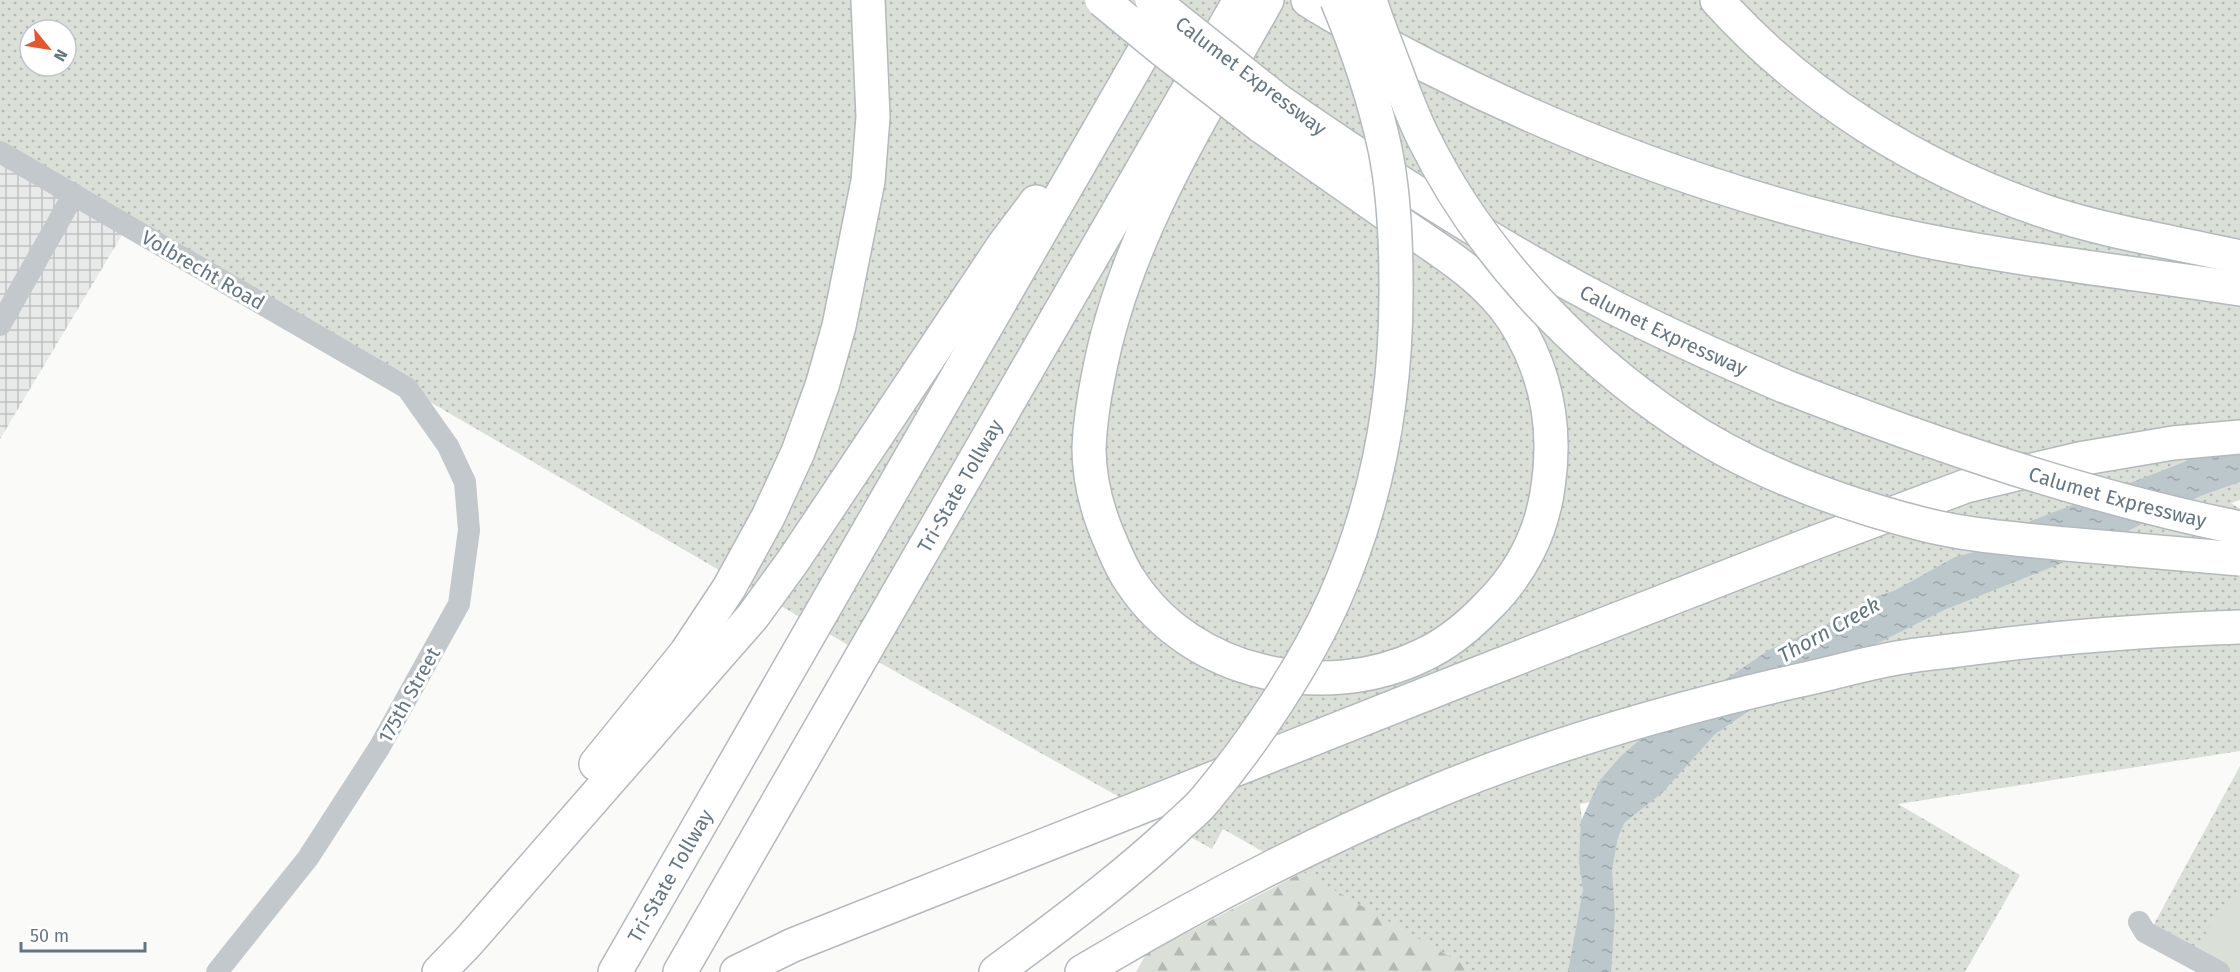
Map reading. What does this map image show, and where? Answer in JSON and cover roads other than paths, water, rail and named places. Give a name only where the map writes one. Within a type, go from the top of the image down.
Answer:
[{"type":"highway","points":[[425,972],[455,932],[686,653],[729,588],[768,517],[798,452],[822,386],[839,326],[868,181],[873,117],[868,0]]},
{"type":"highway","points":[[1102,0],[1163,50],[1268,112],[1453,260],[1495,296],[1511,316],[1536,362],[1550,414],[1552,440],[1547,498],[1539,526],[1516,573],[1473,622],[1448,641],[1420,656],[1390,667],[1359,674],[1308,678],[1276,675],[1228,660],[1205,650],[1183,635],[1160,615],[1131,582],[1102,523],[1091,480],[1089,445],[1094,400],[1103,349],[1126,274],[1144,229],[1185,147],[1267,0]]},
{"type":"highway","name":"Calumet Expressway","points":[[1152,0],[1268,112],[1371,164],[1519,256],[1612,307],[1784,386],[1883,425],[1993,462],[2116,499],[2240,528]]},
{"type":"highway","name":"Tri-State Tollway","points":[[615,972],[1174,0]]},
{"type":"highway","name":"Tri-State Tollway","points":[[682,970],[1240,0]]},
{"type":"highway","points":[[1370,0],[1403,91],[1423,136],[1458,198],[1505,264],[1574,339],[1620,378],[1680,423],[1731,453],[1797,484],[1923,524],[1984,537],[2240,559]]},
{"type":"highway","points":[[1717,0],[1768,53],[1822,96],[1865,124],[1941,167],[2010,198],[2069,219],[2240,256]]},
{"type":"highway","points":[[1321,2],[1479,92],[1574,134],[1693,178],[1780,205],[1922,240],[2240,289]]},
{"type":"highway","points":[[996,972],[1145,857],[1203,802],[1254,736],[1301,661],[1333,601],[1359,532],[1379,460],[1391,393],[1397,324],[1396,241],[1385,150],[1358,51],[1321,2]]},
{"type":"highway","points":[[439,972],[695,685],[753,616],[794,561],[1003,246],[1120,94]]},
{"type":"highway","points":[[737,972],[793,945],[1827,538],[1966,486],[2079,459],[2173,443],[2240,436]]},
{"type":"highway","points":[[1082,972],[1161,924],[1261,871],[1439,790],[1532,755],[1702,703],[1898,658],[2068,636],[2240,627]]},
{"type":"street","name":"Volbrecht Road","points":[[0,152],[407,388]]},
{"type":"street","points":[[0,325],[74,194]]},
{"type":"street","name":"175th Street","points":[[218,972],[308,858],[379,748],[459,604],[469,530],[465,482],[448,446],[407,388]]},
{"type":"street","points":[[2139,922],[2145,932],[2220,972]]},
{"type":"water","name":"Thorn Creek","points":[[2240,432],[2240,482],[2200,496],[2057,565],[1944,610],[1768,698],[1715,734],[1662,793],[1625,822],[1618,837],[1612,870],[1615,915],[1611,972],[1568,972],[1583,890],[1579,862],[1581,821],[1600,780],[1620,757],[1652,729],[1769,650],[1849,614],[1866,600],[1896,590],[1955,557],[1994,547],[2031,521],[2182,463]]}]
